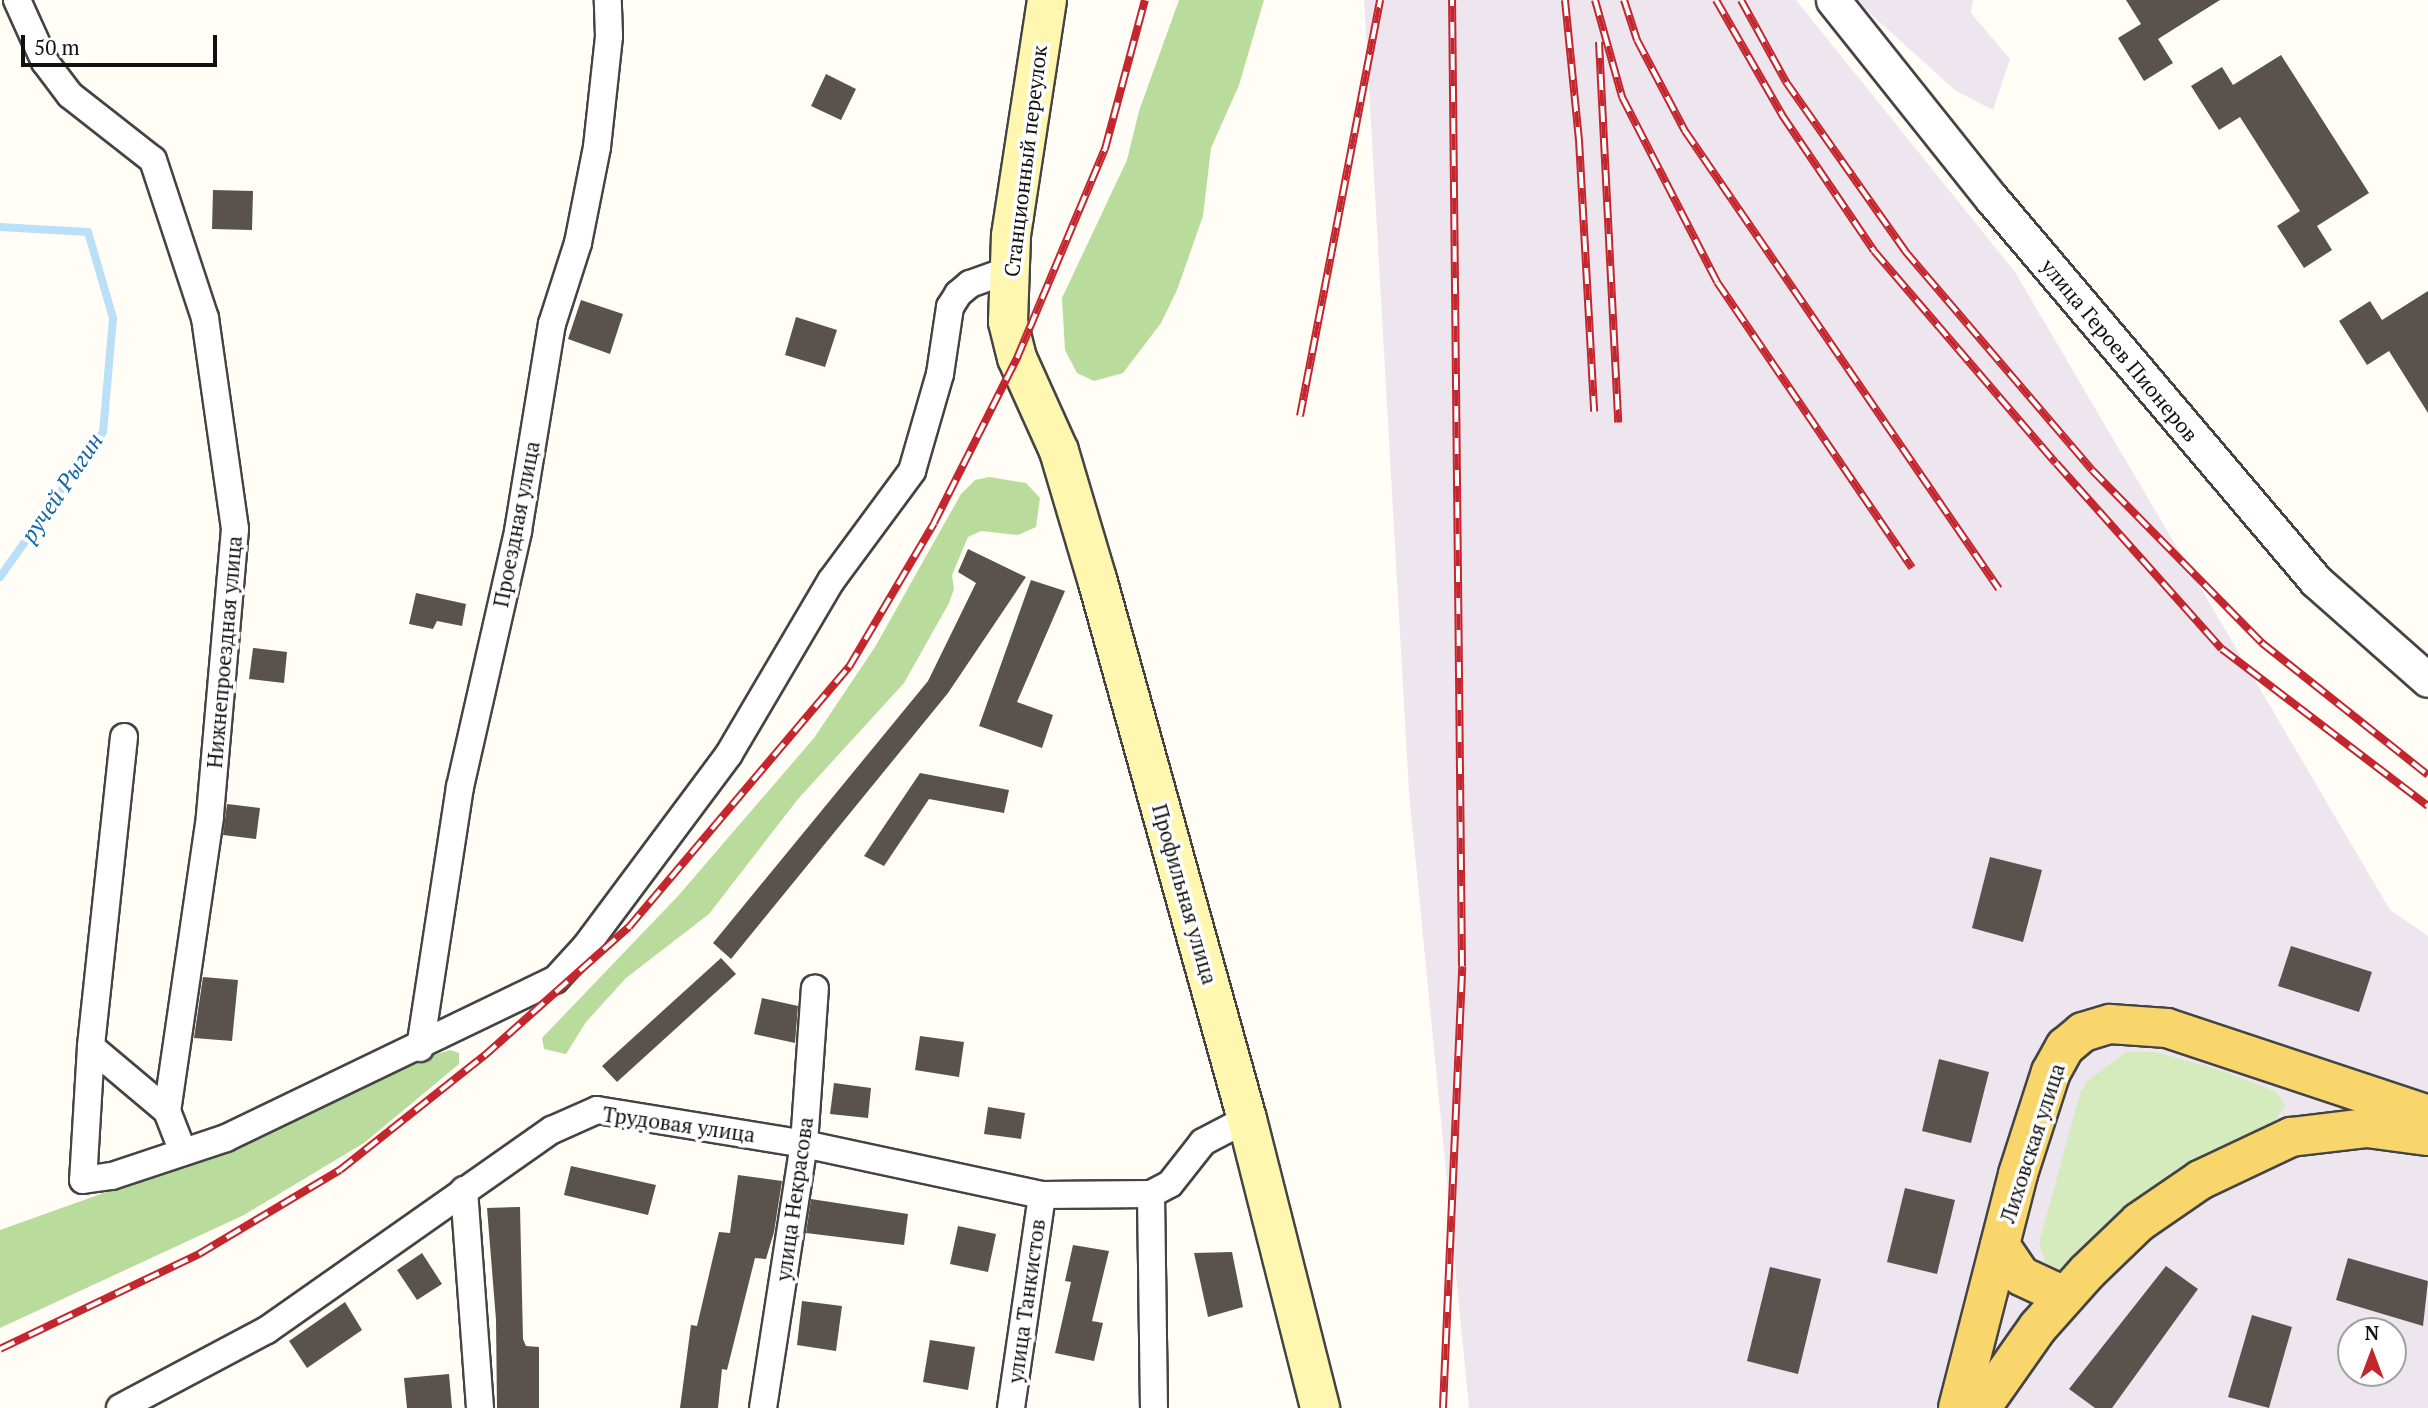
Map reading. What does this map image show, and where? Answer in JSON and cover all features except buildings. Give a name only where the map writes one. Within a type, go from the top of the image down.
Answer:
[{"type":"main road","name":"Станционный переулок","points":[[1007,322],[1009,270],[1047,0]]},
{"type":"main road","name":"Профильная улица","points":[[1007,322],[1067,477],[1247,1119],[1320,1408]]},
{"type":"main road","name":"Лиховская улица","points":[[1958,1408],[2000,1245],[2050,1072],[2065,1047],[2083,1032],[2110,1024],[2167,1028],[2428,1115]]},
{"type":"main road","points":[[2291,1137],[2302,1121],[2306,1104],[2301,1071]]},
{"type":"main road","points":[[1981,1408],[2064,1296],[2139,1222],[2200,1180],[2291,1137],[2367,1128],[2428,1136]]},
{"type":"main road","points":[[2000,1245],[2021,1276],[2064,1296]]},
{"type":"street","name":"Нижнепроездная улица","points":[[17,0],[45,62],[70,95],[153,160],[205,318],[235,529],[210,817],[167,1111],[183,1152]]},
{"type":"street","name":"Проездная улица","points":[[420,1048],[460,787],[518,531],[552,324],[578,243],[597,147],[608,0]]},
{"type":"street","name":"улица Героев Пионеров","points":[[1833,0],[1992,200],[2316,581],[2428,680]]},
{"type":"street","points":[[124,737],[91,1047],[83,1180],[113,1176],[226,1138],[420,1048],[555,980],[669,839],[729,754],[831,581],[912,471],[940,374],[950,307],[970,284],[1009,270]]},
{"type":"street","name":"улица Некрасова","points":[[763,1408],[804,1144],[816,988]]},
{"type":"street","points":[[91,1047],[167,1111]]},
{"type":"street","name":"Трудовая улица","points":[[120,1408],[267,1330],[552,1130],[597,1110],[804,1144],[1042,1195],[1151,1194]]},
{"type":"street","points":[[1154,1408],[1151,1194],[1170,1184],[1203,1142],[1247,1119]]},
{"type":"street","points":[[464,1190],[480,1408]]},
{"type":"street","name":"улица Танкистов","points":[[1011,1408],[1042,1195]]},
{"type":"shaded area","points":[[1364,0],[1796,0],[2015,272],[2390,910],[2428,936],[2428,1408],[1469,1408],[1409,792]]},
{"type":"shaded area","points":[[1855,0],[1973,0],[1971,13],[2010,59],[1993,110],[1956,91]]},
{"type":"green space","points":[[1179,0],[1264,0],[1239,85],[1211,148],[1203,216],[1177,290],[1161,323],[1123,373],[1094,381],[1077,373],[1065,350],[1062,298],[1127,160],[1139,111]]},
{"type":"green space","points":[[989,477],[1026,483],[1040,498],[1036,527],[1018,535],[981,531],[968,537],[952,575],[954,589],[949,603],[904,683],[798,799],[709,914],[626,978],[586,1022],[566,1054],[544,1049],[542,1038],[678,896],[814,738],[875,647],[961,494],[975,480]]},
{"type":"green space","points":[[450,1050],[459,1053],[459,1064],[364,1143],[244,1215],[0,1328],[0,1230],[224,1150],[411,1063]]},
{"type":"green space","points":[[2126,1052],[2156,1052],[2223,1071],[2277,1092],[2285,1106],[2274,1122],[2163,1188],[2067,1271],[2060,1271],[2045,1262],[2039,1243],[2080,1093],[2087,1081]]},
{"type":"waterway","name":"ручей Рыгин","points":[[0,227],[88,232],[113,318],[103,432],[0,577]]},
{"type":"railway","points":[[0,1349],[199,1254],[340,1170],[484,1056],[629,927],[849,667],[934,523],[1017,358],[1105,149],[1145,0]]},
{"type":"railway","points":[[1300,416],[1380,0]]},
{"type":"railway","points":[[1443,1408],[1462,966],[1452,0]]},
{"type":"railway","points":[[1565,0],[1579,140],[1594,412]]},
{"type":"railway","points":[[1595,0],[1622,97],[1717,282],[1912,568]]},
{"type":"railway","points":[[1624,0],[1637,40],[1685,131],[1999,589]]},
{"type":"railway","points":[[1716,0],[1782,115],[1874,251],[2056,463],[2222,649],[2428,806]]},
{"type":"railway","points":[[1741,0],[1786,82],[1905,251],[2092,470],[2262,643],[2428,775]]},
{"type":"railway","points":[[1599,42],[1618,423]]}]
